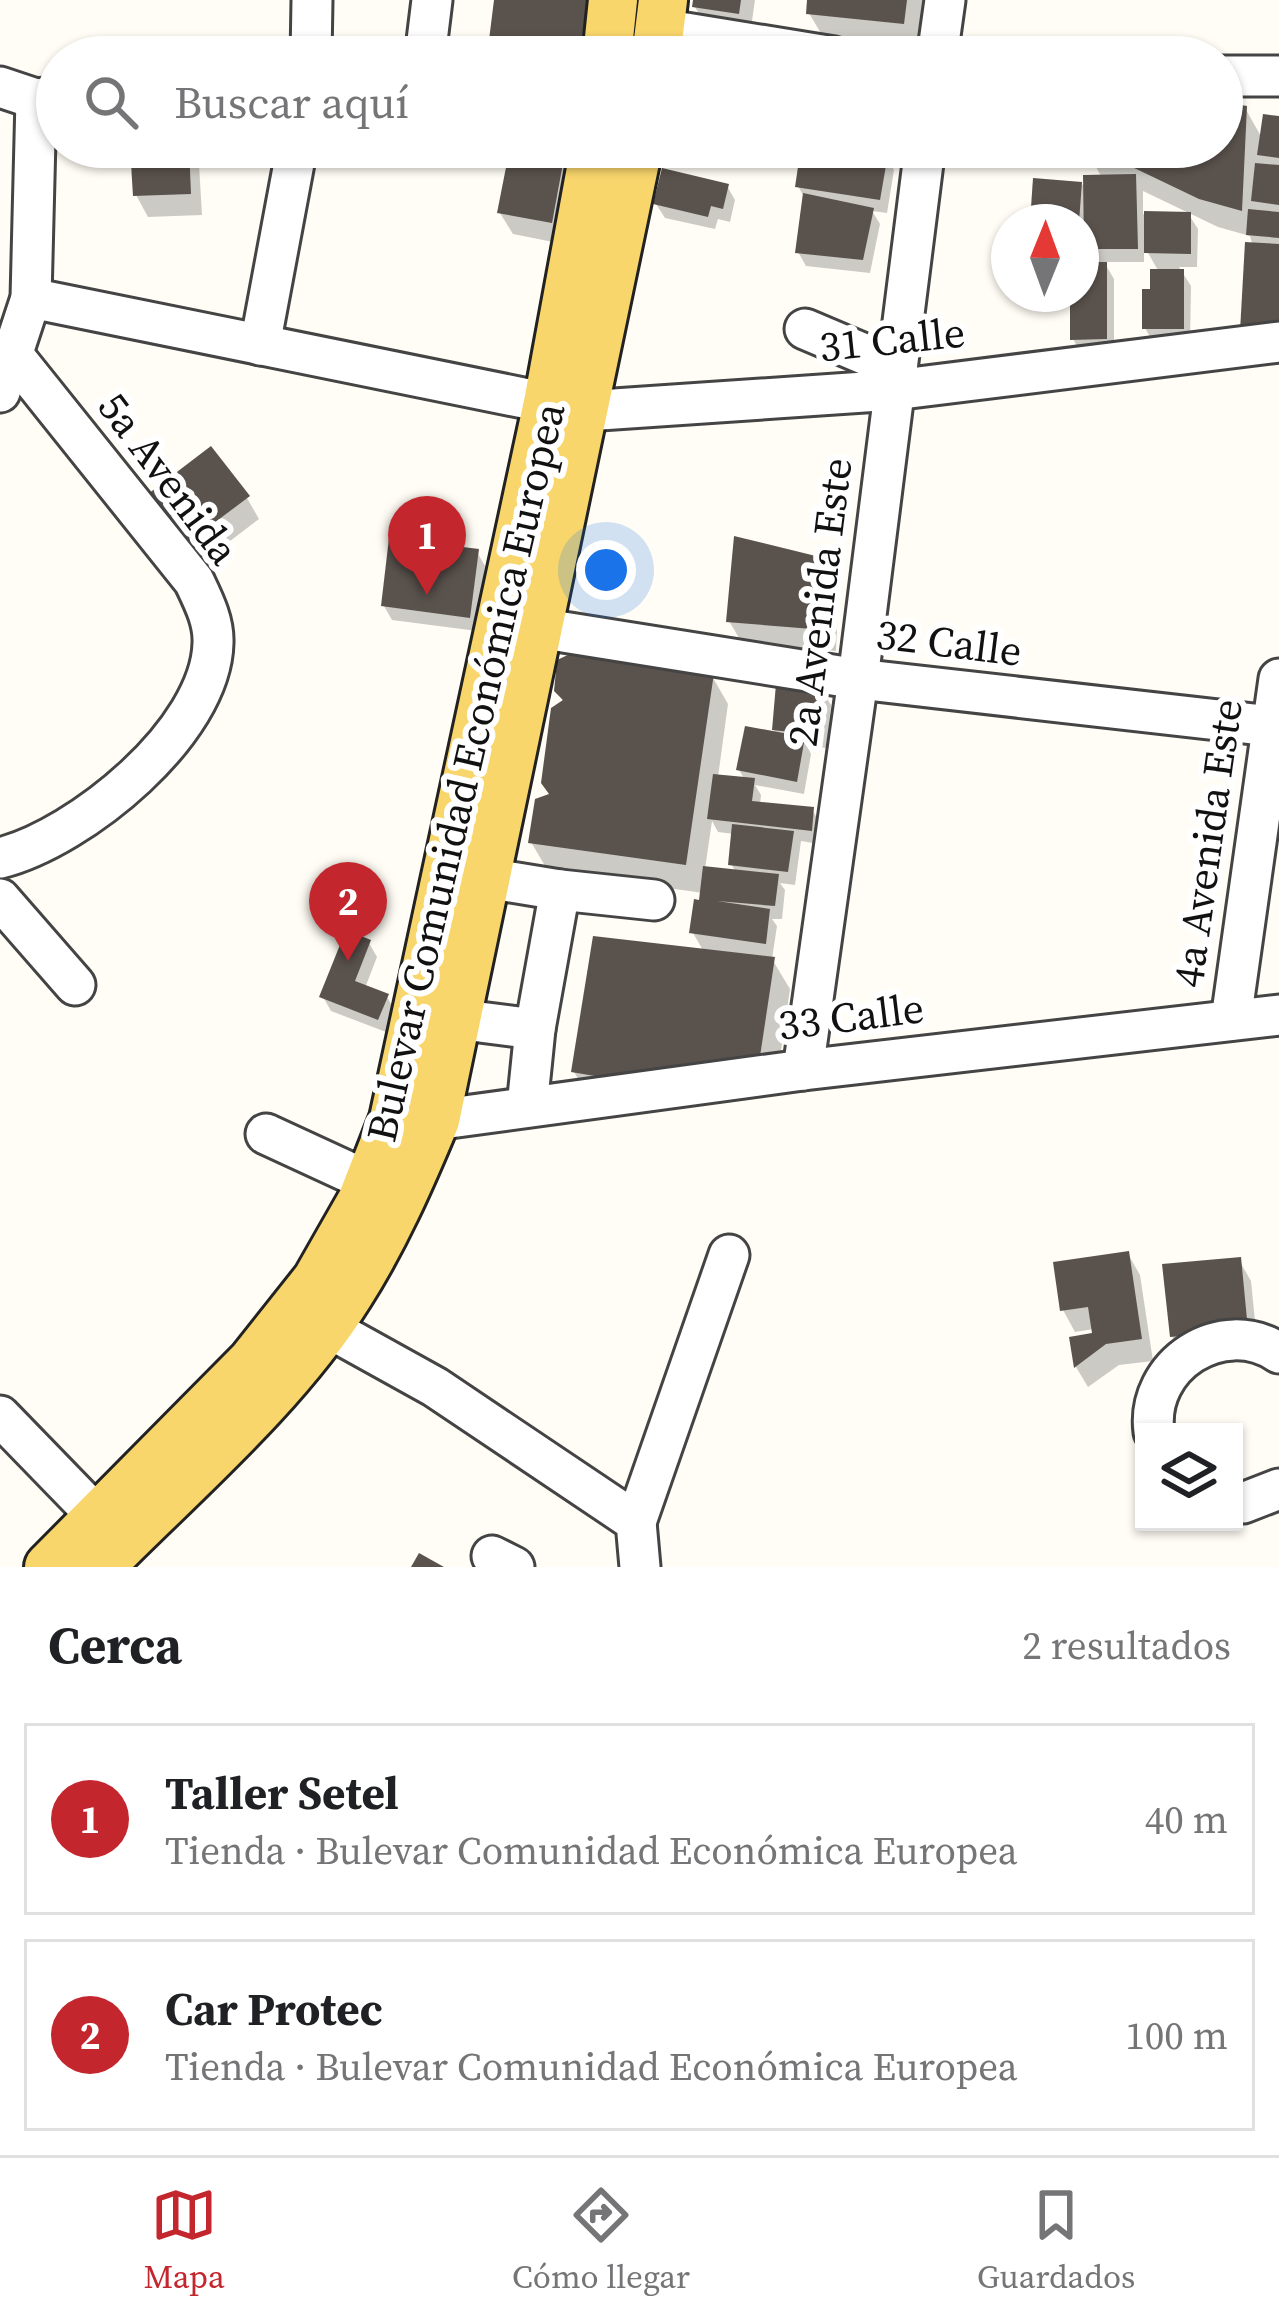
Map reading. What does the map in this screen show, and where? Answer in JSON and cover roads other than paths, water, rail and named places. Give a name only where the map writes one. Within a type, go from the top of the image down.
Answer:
[{"type":"main road","points":[[609,36],[613,0]]},
{"type":"main road","name":"Bulevar Comunidad Económica Europea","points":[[98,1567],[268,1398],[347,1298],[400,1205],[435,1120],[538,628],[593,168]]},
{"type":"main road","name":"Bulevar Comunidad Económica Europea","points":[[49,1567],[252,1362],[317,1280],[370,1182],[394,1119],[567,407],[632,168]]},
{"type":"main road","points":[[137,1567],[148,1551],[167,1499]]},
{"type":"street","points":[[311,36],[312,0]]},
{"type":"street","points":[[427,36],[432,0]]},
{"type":"street","points":[[940,36],[945,0]]},
{"type":"street","points":[[660,29],[704,36]]},
{"type":"street","points":[[1243,76],[1279,76]]},
{"type":"street","points":[[0,392],[32,298],[31,94]]},
{"type":"street","points":[[260,345],[294,168]]},
{"type":"street","name":"2a Avenida Este","points":[[803,1070],[923,168]]},
{"type":"street","name":"31 Calle","points":[[32,298],[567,407],[1279,342]]},
{"type":"street","points":[[805,329],[896,379]]},
{"type":"street","name":"5a Avenida","points":[[0,858],[51,840],[160,756],[198,697],[213,642],[208,612],[194,581],[13,355]]},
{"type":"street","name":"32 Calle","points":[[538,628],[858,680],[1275,728]]},
{"type":"street","name":"4a Avenida Este","points":[[1231,1020],[1279,679]]},
{"type":"street","points":[[486,878],[654,900]]},
{"type":"street","points":[[527,1107],[535,1029],[560,890]]},
{"type":"street","points":[[0,899],[75,985]]},
{"type":"street","name":"33 Calle","points":[[435,1120],[803,1070],[1279,1015]]},
{"type":"street","points":[[456,1019],[535,1029]]},
{"type":"street","points":[[266,1134],[370,1182]]},
{"type":"street","points":[[640,1567],[636,1522],[729,1255]]},
{"type":"street","points":[[325,1326],[435,1388],[636,1522]]},
{"type":"street","points":[[1153,1423],[1158,1390],[1173,1367],[1195,1349],[1222,1340],[1248,1340],[1279,1352]]},
{"type":"street","points":[[0,1416],[99,1518]]},
{"type":"place","name":"Taller Setel","points":[[427,595]]},
{"type":"place","name":"Car Protec","points":[[348,961]]}]
